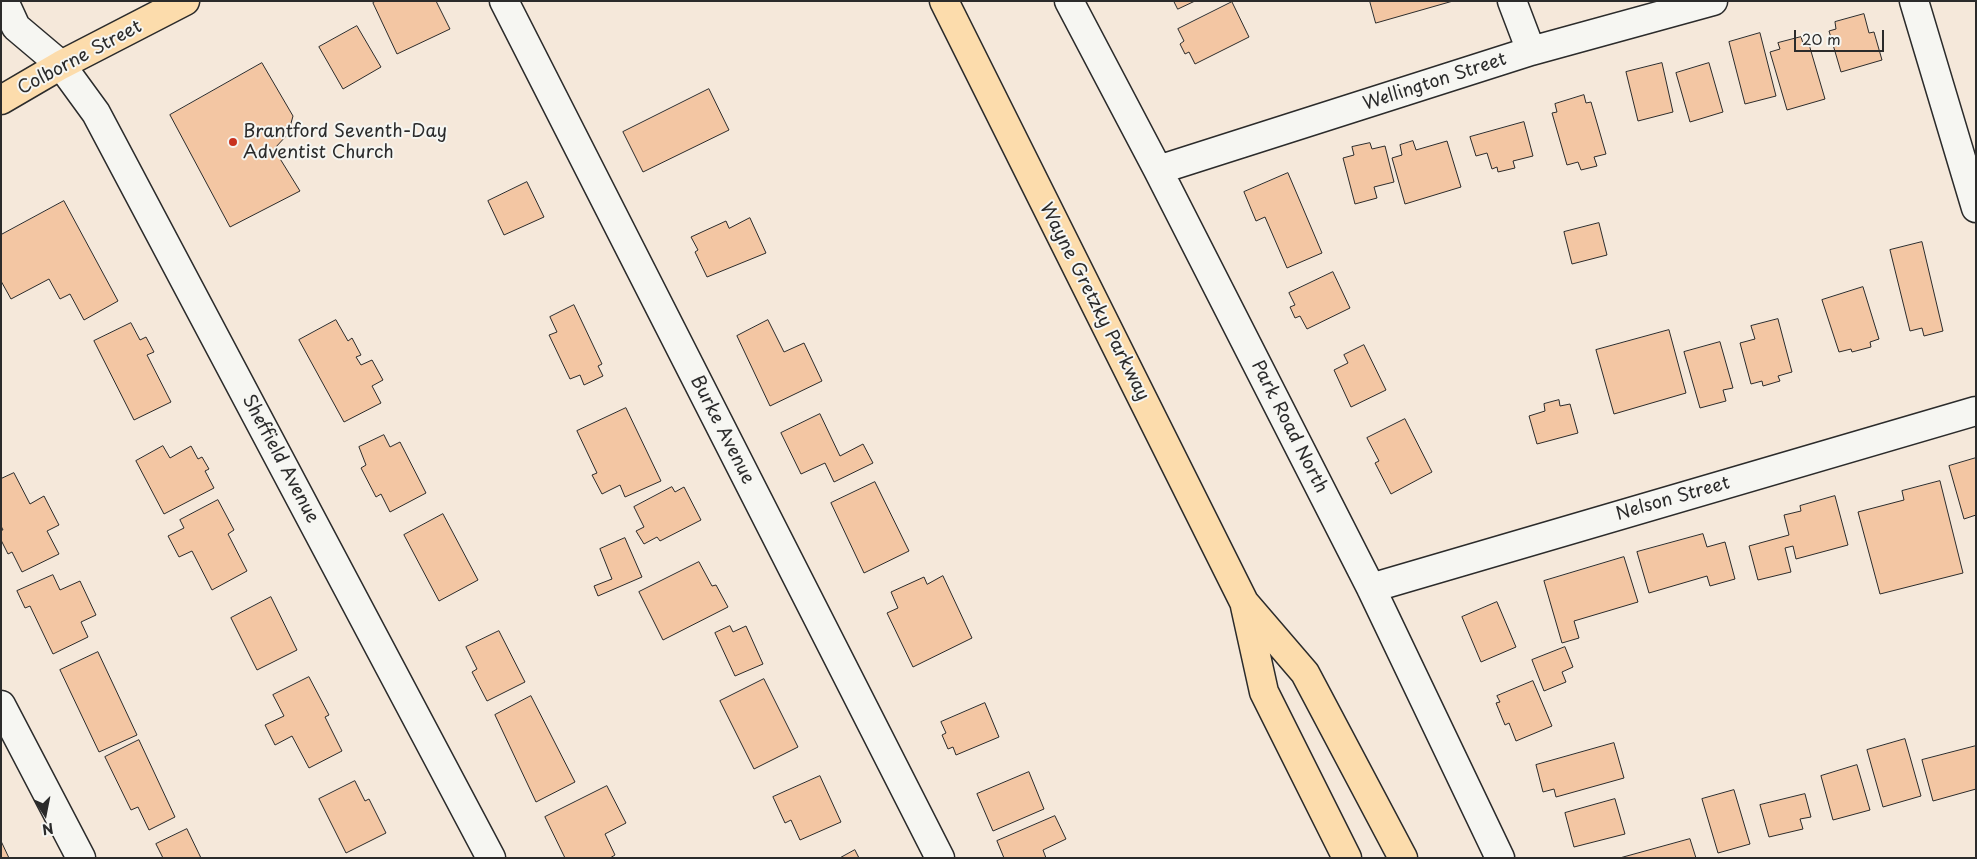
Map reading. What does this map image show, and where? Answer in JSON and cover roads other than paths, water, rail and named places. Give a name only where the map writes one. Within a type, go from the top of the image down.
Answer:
[{"type":"main road","name":"Colborne Street","points":[[1,100],[61,65],[185,1]]},
{"type":"main road","name":"Wayne Gretzky Parkway","points":[[944,1],[1244,602],[1264,692],[1347,858]]},
{"type":"main road","name":"Wayne Gretzky Parkway","points":[[1244,602],[1305,673],[1403,858]]},
{"type":"street","name":"Sheffield Avenue","points":[[4,1],[16,27],[61,65],[96,113],[491,858]]},
{"type":"street","name":"Burke Avenue","points":[[504,1],[940,858]]},
{"type":"street","name":"Park Road North","points":[[1069,1],[1158,170],[1371,588],[1500,858]]},
{"type":"street","points":[[1512,1],[1531,51]]},
{"type":"street","name":"Wellington Street","points":[[1158,170],[1531,51],[1713,1]]},
{"type":"street","points":[[1914,1],[1976,208]]},
{"type":"street","name":"Nelson Street","points":[[1371,588],[1976,411]]},
{"type":"street","points":[[1,705],[81,858]]},
{"type":"place","name":"Brantford Seventh-Day Adventist Church","points":[[233,142]]}]
